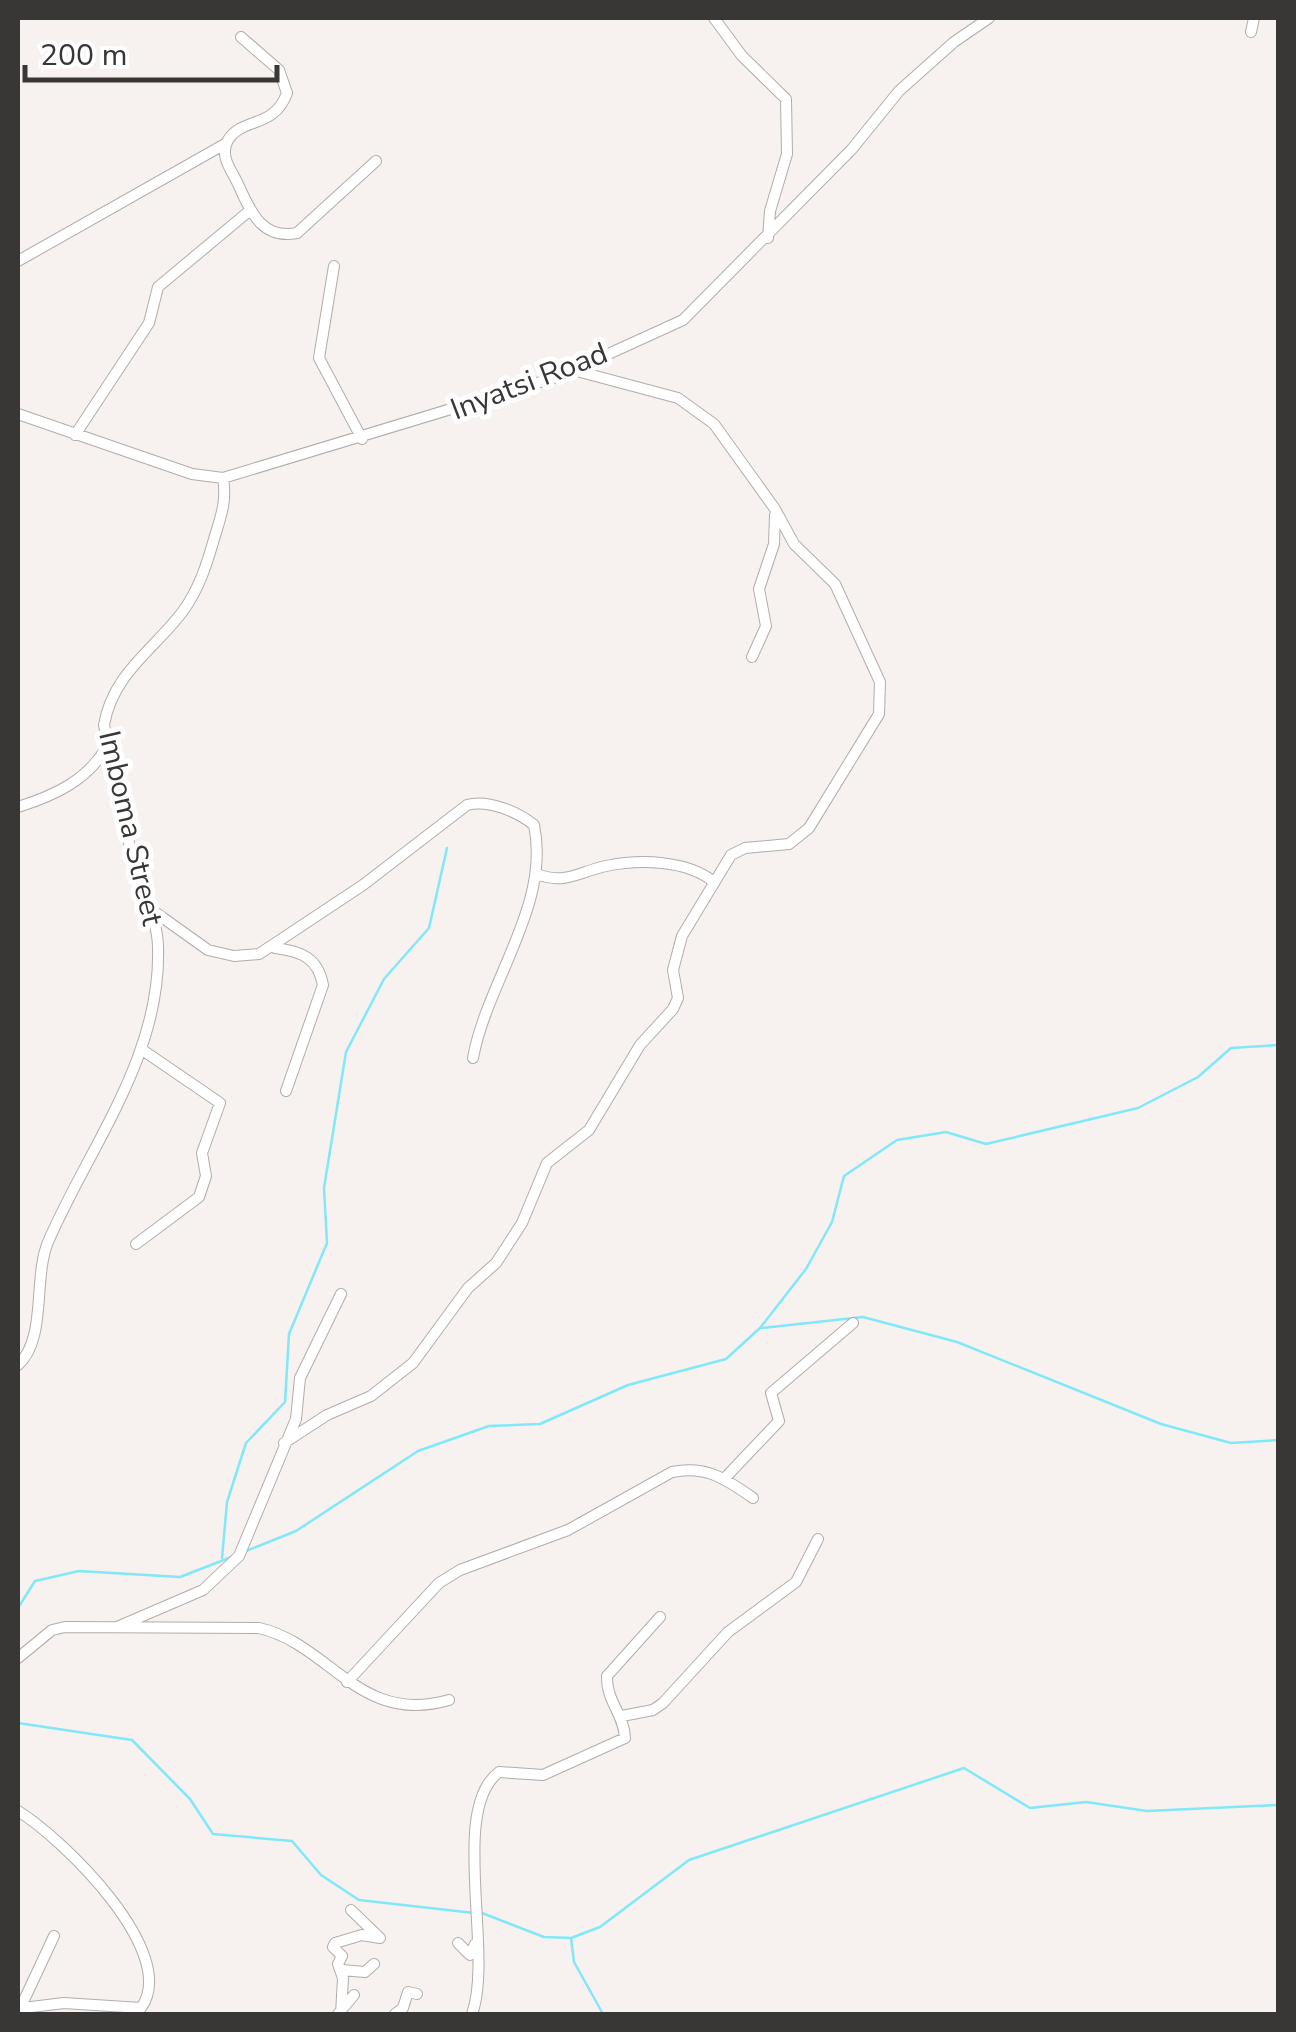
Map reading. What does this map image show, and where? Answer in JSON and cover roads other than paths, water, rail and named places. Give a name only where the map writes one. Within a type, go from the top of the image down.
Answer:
[{"type":"street","points":[[714,18],[742,56],[786,99],[787,154],[770,211],[768,238]]},
{"type":"street","name":"Inyatsi Road","points":[[18,414],[192,474],[223,478],[362,439],[573,370],[683,320],[768,238],[852,149],[900,91],[954,42],[989,18]]},
{"type":"street","points":[[1251,32],[1254,18]]},
{"type":"street","points":[[18,261],[225,144],[232,135],[273,117],[287,93],[286,80],[241,37]]},
{"type":"street","points":[[225,144],[225,161],[248,212],[268,230],[282,236],[296,233],[376,161]]},
{"type":"street","points":[[75,435],[149,323],[158,287],[248,212]]},
{"type":"street","points":[[334,266],[319,358],[362,439]]},
{"type":"street","points":[[284,1443],[312,1423],[371,1396],[413,1363],[468,1288],[496,1264],[522,1223],[548,1163],[589,1130],[633,1056],[673,1008],[678,998],[673,970],[682,936],[731,855],[744,848],[789,844],[809,828],[860,748],[882,699],[880,682],[845,600],[835,584],[794,544],[775,509],[714,424],[696,407],[678,398],[573,370]]},
{"type":"street","name":"Imboma Street","points":[[18,1364],[32,1344],[40,1270],[48,1242],[118,1106],[141,1048],[158,948],[104,725],[112,693],[183,610],[204,573],[227,499],[223,478]]},
{"type":"street","points":[[752,657],[766,626],[759,589],[774,544],[775,509]]},
{"type":"street","points":[[18,807],[74,784],[94,768],[108,745]]},
{"type":"street","points":[[151,909],[189,941],[221,955],[259,954],[274,948],[468,805],[492,806],[529,820],[536,838],[537,874],[485,1007],[473,1058]]},
{"type":"street","points":[[537,874],[562,881],[605,866],[675,865],[690,866],[714,882]]},
{"type":"street","points":[[274,948],[301,953],[312,960],[323,985],[286,1091]]},
{"type":"street","points":[[136,1244],[199,1198],[206,1176],[202,1153],[220,1103],[141,1048]]},
{"type":"street","points":[[117,1627],[202,1590],[239,1556],[296,1419],[300,1378],[341,1294]]},
{"type":"street","points":[[724,1478],[750,1456],[779,1420],[771,1392],[853,1323]]},
{"type":"street","points":[[347,1682],[439,1583],[460,1570],[568,1530],[672,1472],[704,1470],[753,1498]]},
{"type":"street","points":[[622,1716],[653,1710],[663,1703],[728,1632],[796,1582],[818,1540]]},
{"type":"street","points":[[472,2014],[479,1995],[480,1927],[474,1840],[477,1807],[489,1779],[499,1772],[555,1772],[625,1738],[622,1716],[610,1702],[607,1676],[660,1618]]},
{"type":"street","points":[[18,1658],[52,1630],[230,1626],[273,1631],[290,1638],[347,1682],[391,1702],[449,1700]]},
{"type":"street","points":[[18,1810],[52,1833],[128,1921],[144,1951],[150,1978],[149,1997],[141,2008],[64,2003],[20,2011]]},
{"type":"street","points":[[339,2014],[342,1970],[335,1943],[362,1936],[380,1938],[351,1910]]},
{"type":"street","points":[[458,1943],[470,1955],[480,1927]]},
{"type":"street","points":[[20,2011],[54,1936]]},
{"type":"street","points":[[342,1970],[365,1972],[374,1964]]},
{"type":"street","points":[[395,2014],[403,2008],[408,1992],[417,1994]]},
{"type":"street","points":[[339,2014],[354,1995]]},
{"type":"waterway","points":[[222,1558],[227,1502],[246,1443],[285,1402],[289,1334],[327,1243],[324,1188],[346,1052],[384,979],[429,928],[447,848]]},
{"type":"waterway","points":[[246,1551],[296,1531],[418,1451],[489,1426],[540,1424],[628,1385],[726,1359],[760,1328],[806,1269],[832,1222],[844,1176],[897,1140],[946,1132],[986,1144],[1138,1108],[1198,1077],[1231,1048],[1278,1045]]},
{"type":"waterway","points":[[762,1328],[863,1317],[957,1342],[1161,1424],[1231,1443],[1278,1440]]},
{"type":"waterway","points":[[18,1608],[35,1581],[79,1571],[180,1577],[234,1556]]},
{"type":"waterway","points":[[18,1723],[132,1740],[190,1799],[213,1834],[292,1841],[321,1875],[359,1900],[474,1913]]},
{"type":"waterway","points":[[482,1913],[544,1937],[571,1938],[600,1927],[689,1860],[964,1768],[1030,1808],[1086,1802],[1147,1811],[1278,1805]]},
{"type":"waterway","points":[[571,1938],[574,1962],[603,2014]]}]
